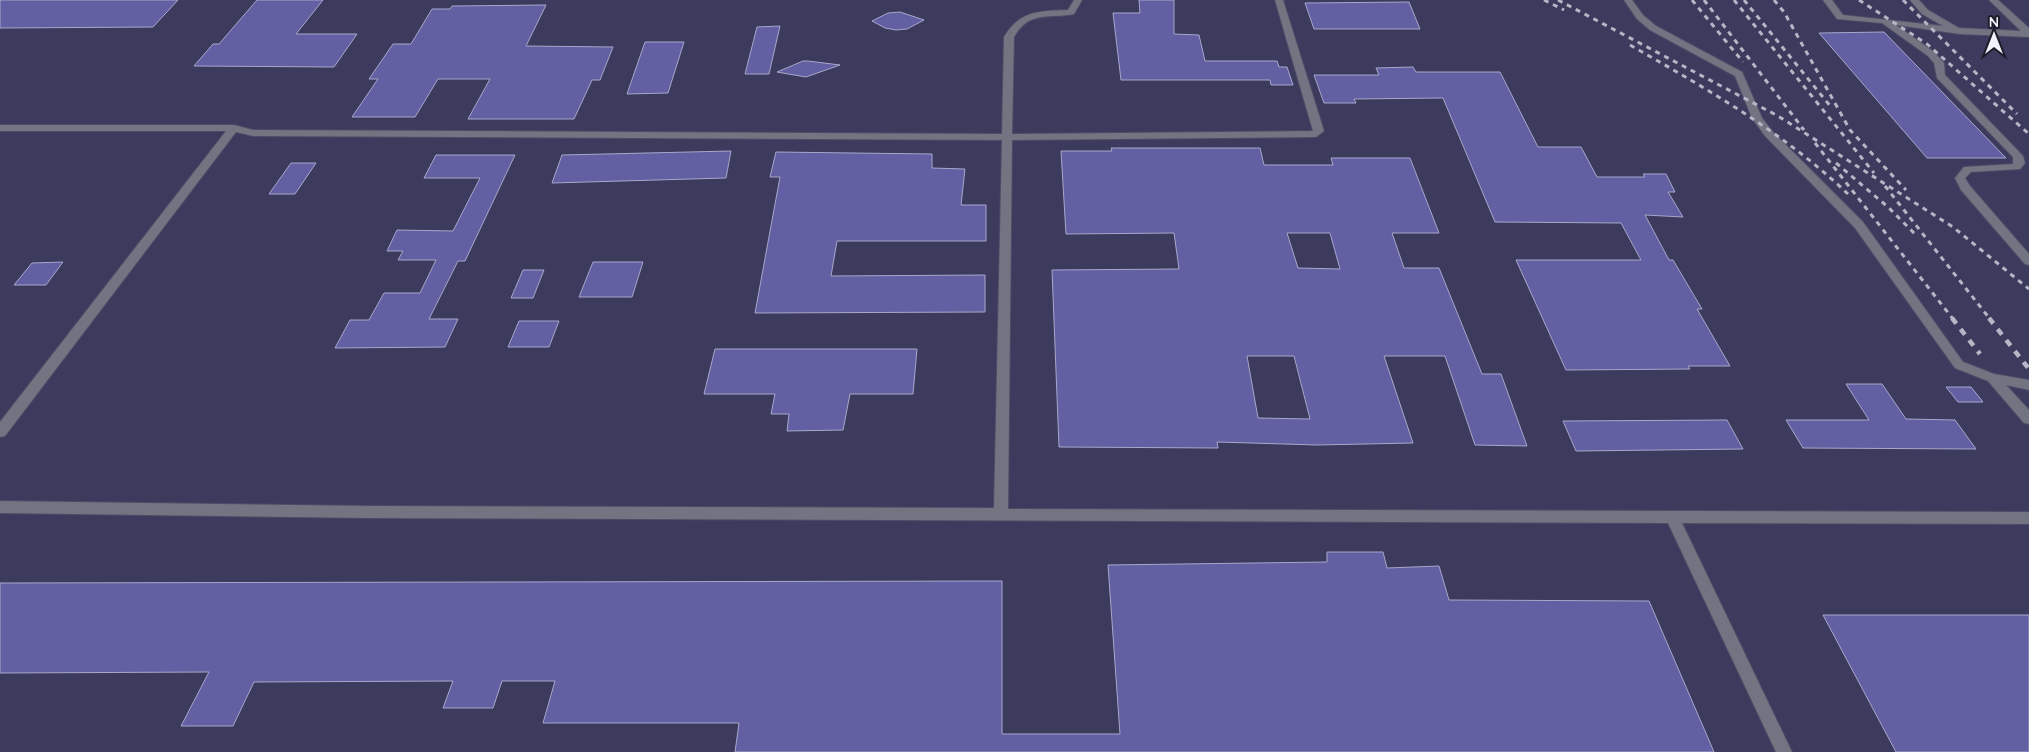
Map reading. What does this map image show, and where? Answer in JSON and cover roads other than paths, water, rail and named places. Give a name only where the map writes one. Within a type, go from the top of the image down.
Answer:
[{"type":"lane","points":[[1001,515],[1009,37],[1015,24],[1033,15],[1072,12],[1078,0]]},
{"type":"lane","points":[[0,128],[234,128],[253,133],[541,136],[1007,135],[1088,137],[1316,134],[1319,131],[1279,0]]},
{"type":"lane","points":[[1628,0],[1640,17],[1653,28],[1739,74],[1757,118],[1769,134],[1858,225],[1959,365],[1992,378],[2029,386]]},
{"type":"lane","points":[[1827,0],[1840,18],[1884,21],[1960,31],[2029,33]]},
{"type":"lane","points":[[1914,0],[1925,12],[1960,31]]},
{"type":"lane","points":[[1993,0],[2029,33]]},
{"type":"lane","points":[[1884,21],[1931,54],[1939,63],[1940,76],[2018,156],[2020,163],[2016,167],[1968,169],[1960,178],[1965,188],[2029,261]]},
{"type":"lane","points":[[0,432],[234,128]]},
{"type":"lane","points":[[1992,378],[2029,419]]},
{"type":"lane","points":[[0,507],[1001,515],[2029,518]]},
{"type":"lane","points":[[1673,518],[1784,752]]},
{"type":"railway","points":[[1544,0],[1564,10]]},
{"type":"railway","points":[[1558,0],[1778,116],[1953,227],[2029,289]]},
{"type":"railway","points":[[1692,0],[1743,62]]},
{"type":"railway","points":[[1704,0],[1804,130]]},
{"type":"railway","points":[[1734,0],[1874,173]]},
{"type":"railway","points":[[1744,0],[1831,107]]},
{"type":"railway","points":[[1774,0],[1784,12],[1850,130],[1906,190]]},
{"type":"railway","points":[[1859,0],[1927,44],[2029,134]]},
{"type":"railway","points":[[1903,0],[2017,114]]},
{"type":"railway","points":[[1630,45],[1716,95],[1771,131],[1848,194]]},
{"type":"railway","points":[[1815,143],[1953,319]]},
{"type":"railway","points":[[1836,163],[1888,207],[1916,235]]},
{"type":"railway","points":[[1885,186],[1990,319]]},
{"type":"railway","points":[[1952,318],[1980,354]]},
{"type":"railway","points":[[1989,318],[2029,369]]}]
